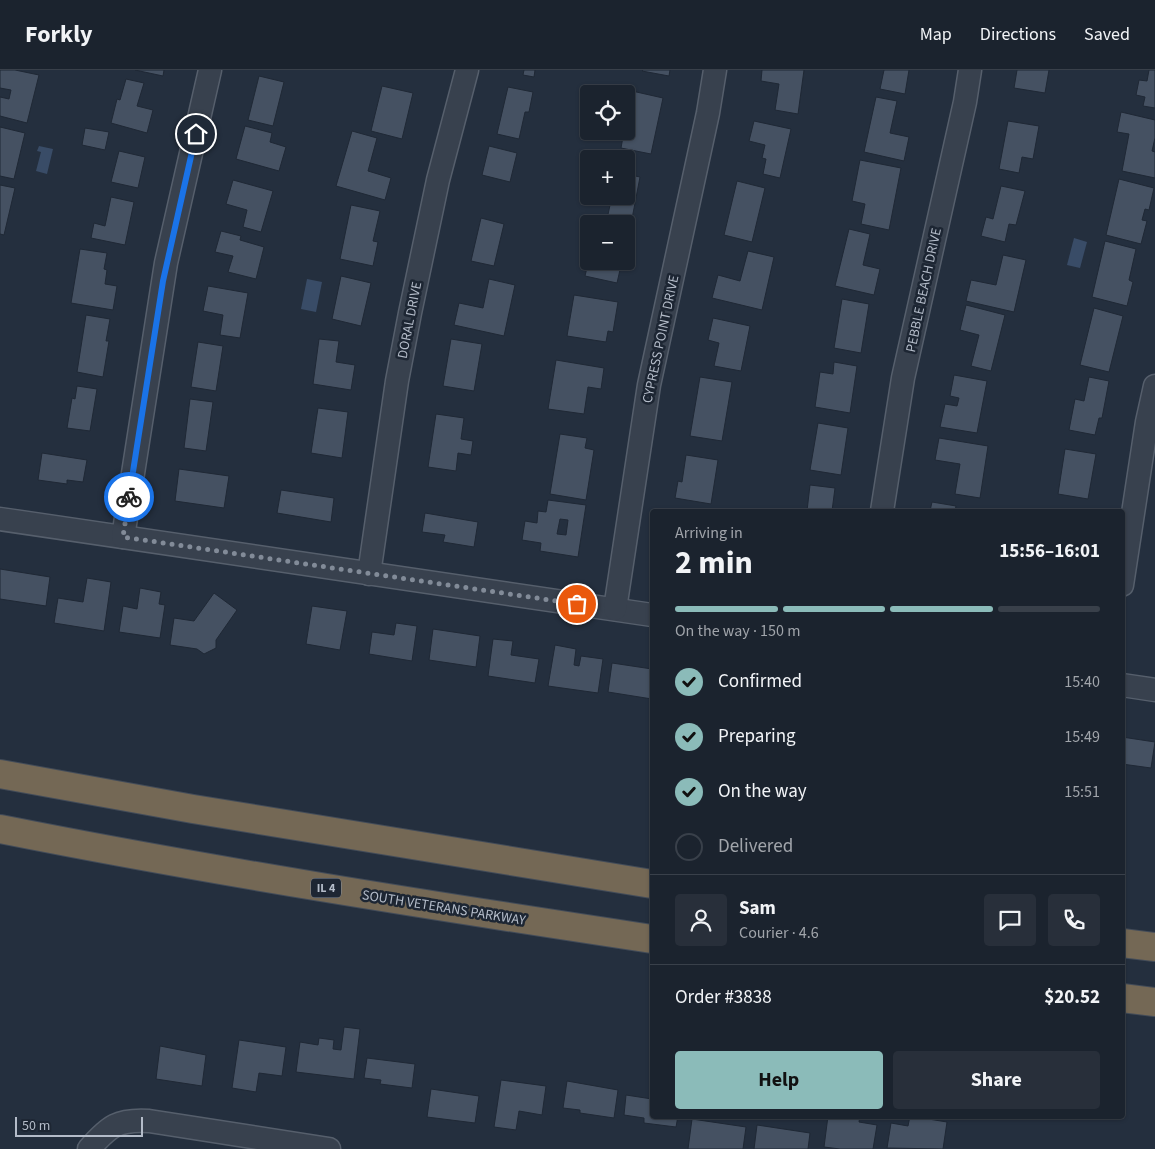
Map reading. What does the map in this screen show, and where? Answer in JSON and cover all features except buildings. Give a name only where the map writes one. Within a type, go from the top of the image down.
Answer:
[{"type":"highway","points":[[0,774],[193,810],[650,884]]},
{"type":"highway","name":"SOUTH VETERANS PARKWAY","points":[[0,829],[278,880],[519,920],[650,939]]},
{"type":"highway","points":[[1125,943],[1155,947]]},
{"type":"highway","points":[[1125,998],[1155,1002]]},
{"type":"street","points":[[123,537],[156,317],[166,264],[210,70]]},
{"type":"street","name":"DORAL DRIVE","points":[[369,574],[397,380],[410,313],[438,180],[467,70]]},
{"type":"street","name":"CYPRESS POINT DRIVE","points":[[615,609],[649,385],[708,113],[715,70]]},
{"type":"street","name":"PEBBLE BEACH DRIVE","points":[[882,509],[903,378],[965,102],[970,70]]},
{"type":"street","points":[[1125,566],[1155,386]]},
{"type":"street","points":[[0,519],[650,615]]},
{"type":"street","points":[[1125,685],[1155,690]]},
{"type":"street","points":[[89,1149],[110,1127],[131,1119],[330,1149]]},
{"type":"water","points":[[39,146],[53,149],[47,174],[36,171],[41,152],[37,151]]},
{"type":"water","points":[[1074,238],[1087,242],[1080,268],[1067,265]]},
{"type":"water","points":[[307,279],[322,282],[316,312],[301,309]]},
{"type":"way so far","points":[[129,497],[123,537],[577,604]]},
{"type":"route","points":[[129,497],[156,317],[166,264],[196,134]]}]
